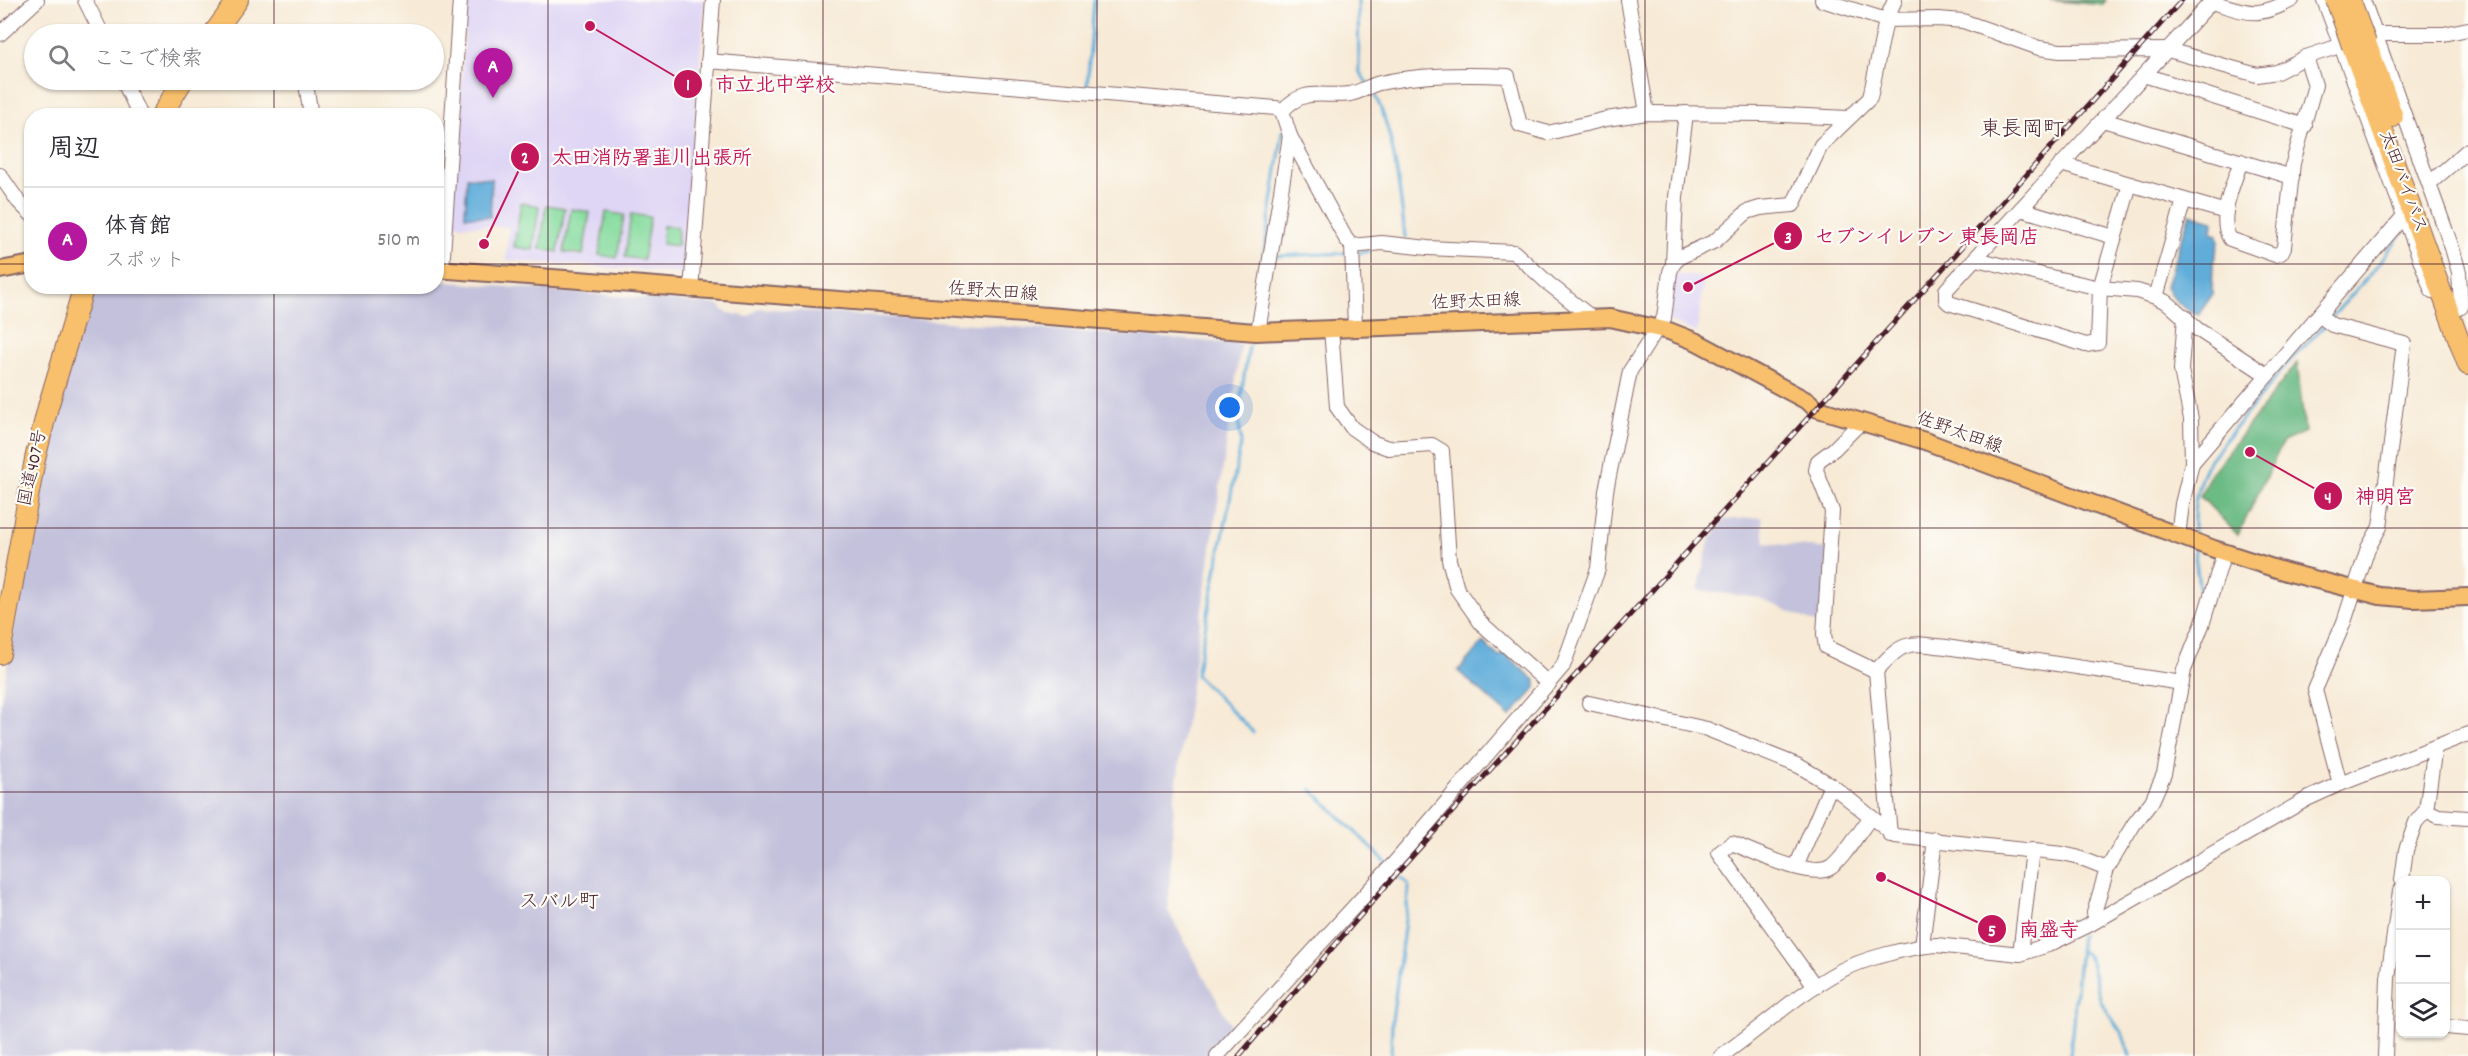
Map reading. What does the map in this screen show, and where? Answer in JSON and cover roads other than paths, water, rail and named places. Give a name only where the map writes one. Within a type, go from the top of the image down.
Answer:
[{"type":"highway","points":[[220,24],[238,0]]},
{"type":"highway","name":"太田バイパス","points":[[2336,0],[2358,42],[2455,309],[2467,358]]},
{"type":"highway","name":"太田バイパス","points":[[2350,0],[2358,42]]},
{"type":"highway","points":[[166,108],[177,90]]},
{"type":"highway","name":"国道407号","points":[[0,654],[35,459],[82,294]]},
{"type":"highway","name":"太田バイパス","points":[[2455,309],[2468,326]]},
{"type":"main road","points":[[0,270],[24,266]]},
{"type":"main road","name":"佐野太田線","points":[[444,269],[1258,332],[1610,318],[1659,328],[1697,342],[1809,402],[1815,408],[1925,441],[2224,553],[2380,596],[2413,599],[2468,597]]},
{"type":"street","points":[[0,34],[38,0]]},
{"type":"street","points":[[85,0],[97,24]]},
{"type":"street","points":[[444,205],[460,0]]},
{"type":"street","points":[[691,290],[713,0]]},
{"type":"street","points":[[1628,0],[1647,113]]},
{"type":"street","points":[[1822,0],[1886,20],[1963,21],[2039,48],[2060,51],[2168,50],[2257,75],[2277,72],[2306,57],[2358,42],[2444,34],[2468,29]]},
{"type":"street","points":[[1673,264],[1680,257],[1715,241],[1747,212],[1793,205],[1821,145],[1870,98],[1886,20],[1895,0]]},
{"type":"street","points":[[2130,184],[2100,288],[2098,343],[2086,345],[1949,303],[1944,295],[1946,290],[2213,1],[2250,13],[2268,12],[2292,0]]},
{"type":"street","points":[[2324,0],[2358,42],[2430,183],[2459,272],[2455,309],[2437,301],[2403,217],[2358,42],[2363,0]]},
{"type":"street","points":[[2241,161],[2226,212],[2227,233],[2230,239],[2275,255],[2281,253],[2284,247],[2294,163],[2315,85],[2306,57]]},
{"type":"street","points":[[708,61],[1276,108],[1282,111],[1290,135],[1353,250],[1355,327]]},
{"type":"street","points":[[2144,75],[2305,126]]},
{"type":"street","points":[[1282,111],[1292,101],[1320,93],[1348,94],[1379,83],[1419,78],[1508,76],[1520,124],[1548,133],[1606,119],[1647,113],[1848,118]]},
{"type":"street","points":[[128,90],[136,108]]},
{"type":"street","points":[[307,90],[310,108]]},
{"type":"street","points":[[1217,1056],[1396,861],[1563,666],[1598,569],[1606,491],[1630,370],[1664,318],[1673,264],[1676,197],[1686,113]]},
{"type":"street","points":[[2103,120],[2292,177]]},
{"type":"street","points":[[1258,332],[1290,135]]},
{"type":"street","points":[[2430,183],[2468,150]]},
{"type":"street","points":[[2061,164],[2226,212]]},
{"type":"street","points":[[0,175],[24,207]]},
{"type":"street","points":[[2156,297],[2184,200]]},
{"type":"street","points":[[2020,209],[2114,237]]},
{"type":"street","points":[[2192,463],[2403,217]]},
{"type":"street","points":[[1353,250],[1382,243],[1428,248],[1514,252],[1549,284],[1591,317]]},
{"type":"street","points":[[1976,259],[2100,288],[2137,291],[2156,297],[2185,316],[2197,329],[2267,375]]},
{"type":"street","points":[[2319,315],[2332,325],[2404,344],[2380,527],[2368,548],[2344,622],[2315,690],[2340,784]]},
{"type":"street","points":[[2178,536],[2182,504],[2192,463],[2191,418],[2181,370],[2185,316]]},
{"type":"street","points":[[1331,328],[1335,395],[1337,407],[1344,420],[1364,437],[1388,448],[1432,445],[1442,451],[1449,560],[1457,589],[1481,623],[1549,684]]},
{"type":"street","points":[[1861,422],[1834,449],[1818,461],[1816,470],[1832,510],[1824,634],[1826,647],[1876,670]]},
{"type":"street","points":[[2096,920],[2094,913],[2107,869],[2160,785],[2182,683],[2224,553]]},
{"type":"street","points":[[1890,835],[1876,670],[1895,650],[1913,643],[2182,683]]},
{"type":"street","points":[[1588,703],[1707,729],[1799,766],[1831,785],[1890,835],[2032,850],[2076,857],[2107,869]]},
{"type":"street","points":[[1721,1056],[1815,986],[1846,968],[1922,946],[1936,945],[2020,954],[2065,938],[2307,799],[2468,734]]},
{"type":"street","points":[[2403,876],[2406,850],[2416,822],[2426,810],[2434,747]]},
{"type":"street","points":[[1796,867],[1831,785]]},
{"type":"street","points":[[2426,810],[2438,816],[2468,818]]},
{"type":"street","points":[[1815,986],[1719,853],[1732,843],[1796,867],[1817,872],[1829,870],[1870,817]]},
{"type":"street","points":[[1922,946],[1935,839]]},
{"type":"street","points":[[2020,954],[2032,850]]},
{"type":"street","points":[[2385,1056],[2394,1024],[2388,978],[2396,920]]},
{"type":"street","points":[[2450,1027],[2468,1029]]},
{"type":"water","points":[[467,177],[492,179],[490,217],[465,216]]},
{"type":"water","points":[[2190,214],[2213,221],[2212,233],[2218,235],[2219,243],[2213,263],[2212,295],[2199,314],[2180,304],[2166,286]]},
{"type":"water","points":[[1483,642],[1499,657],[1504,653],[1536,681],[1536,688],[1510,717],[1458,671]]},
{"type":"waterway","points":[[1087,87],[1094,0]]},
{"type":"waterway","points":[[1358,0],[1359,71],[1367,83]]},
{"type":"waterway","points":[[1372,91],[1391,141],[1405,237]]},
{"type":"waterway","points":[[1255,312],[1283,131]]},
{"type":"waterway","points":[[2438,186],[2468,164]]},
{"type":"waterway","points":[[2330,319],[2375,269],[2402,232]]},
{"type":"waterway","points":[[1355,253],[1369,251]]},
{"type":"waterway","points":[[1274,256],[1348,253]]},
{"type":"waterway","points":[[2194,535],[2196,496],[2201,477],[2210,459],[2283,368],[2324,326]]},
{"type":"waterway","points":[[1249,346],[1238,414],[1241,443],[1196,675],[1253,732]]},
{"type":"waterway","points":[[2194,547],[2200,593],[2199,612]]},
{"type":"waterway","points":[[1311,789],[1387,863]]},
{"type":"waterway","points":[[1391,1056],[1392,1021],[1409,889],[1408,884],[1394,870]]},
{"type":"waterway","points":[[2083,923],[2096,884]]},
{"type":"waterway","points":[[2070,1056],[2081,935]]},
{"type":"waterway","points":[[2079,950],[2087,955],[2091,962],[2101,1002],[2123,1035],[2130,1056]]},
{"type":"railway","points":[[1239,1056],[1397,873],[2182,0]]},
{"type":"place","name":"市立北中学校","points":[[590,26]]},
{"type":"place","name":"体育館","points":[[493,98]]},
{"type":"place","name":"太田消防署韮川出張所","points":[[484,244]]},
{"type":"place","name":"セブンイレブン 東長岡店","points":[[1688,287]]},
{"type":"place","name":"神明宮","points":[[2250,452]]},
{"type":"place","name":"南盛寺","points":[[1881,877]]},
{"type":"district","name":"東長岡町","points":[[2022,131]]},
{"type":"district","name":"スバル町","points":[[559,903]]}]
